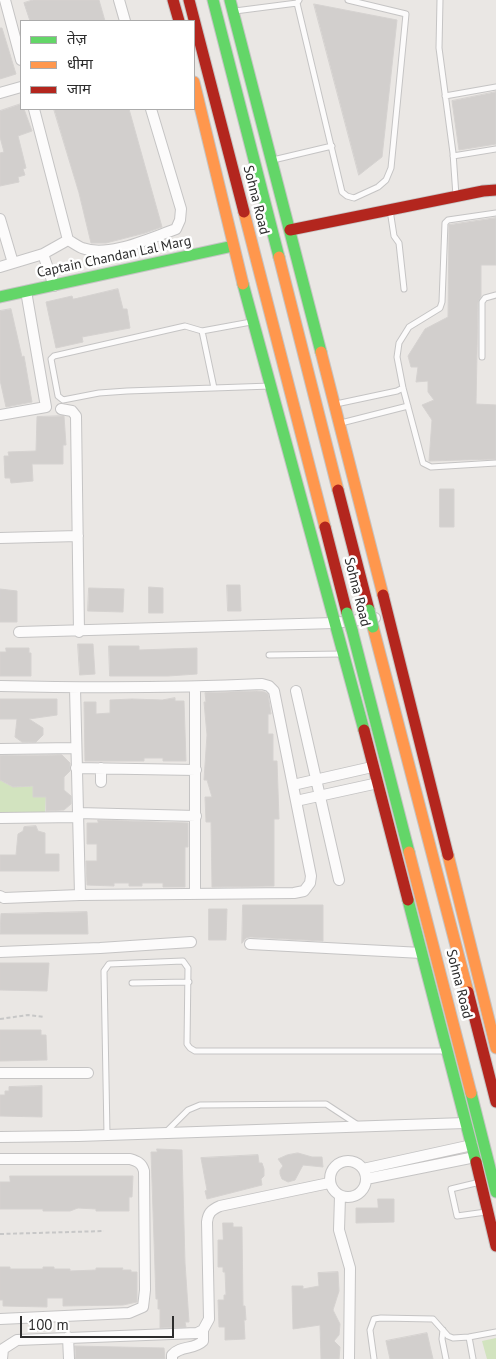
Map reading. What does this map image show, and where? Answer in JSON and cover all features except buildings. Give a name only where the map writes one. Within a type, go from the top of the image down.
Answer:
[{"type":"main road","points":[[173,0],[179,20]]},
{"type":"main road","name":"Sohna Road","points":[[189,0],[194,20]]},
{"type":"main road","name":"Sohna Road","points":[[213,0],[496,1102]]},
{"type":"main road","points":[[232,6],[340,423],[496,1048]]},
{"type":"main road","name":"Sohna Road","points":[[195,23],[496,1192]]},
{"type":"main road","points":[[195,86],[233,246],[372,767],[378,783],[472,1145],[496,1246]]},
{"type":"main road","points":[[290,230],[456,196],[496,190]]},
{"type":"main road","name":"Captain Chandan Lal Marg","points":[[0,297],[233,246]]},
{"type":"main road","points":[[484,998],[496,1010]]},
{"type":"street","points":[[5,0],[20,56]]},
{"type":"street","points":[[119,0],[125,20]]},
{"type":"street","points":[[0,93],[20,87]]},
{"type":"street","points":[[34,110],[68,240],[80,248],[92,250],[114,250],[176,229],[180,220],[181,210],[151,110]]},
{"type":"street","points":[[0,219],[13,263]]},
{"type":"street","points":[[0,267],[43,254],[68,240]]},
{"type":"street","points":[[43,254],[54,286]]},
{"type":"street","points":[[0,415],[46,407],[26,292]]},
{"type":"street","points":[[61,409],[72,411],[76,416],[79,632]]},
{"type":"street","points":[[0,538],[78,536]]},
{"type":"street","points":[[19,632],[79,632],[334,624],[388,616]]},
{"type":"street","points":[[0,686],[75,688],[195,687],[262,684],[269,686],[274,691],[311,876],[310,883],[304,891],[294,893],[80,895],[4,898],[0,896]]},
{"type":"street","points":[[195,687],[195,894]]},
{"type":"street","points":[[75,688],[80,895]]},
{"type":"street","points":[[296,691],[339,880]]},
{"type":"street","points":[[0,750],[76,748]]},
{"type":"street","points":[[293,785],[318,781],[372,767]]},
{"type":"street","points":[[76,768],[196,770]]},
{"type":"street","points":[[101,768],[101,782]]},
{"type":"street","points":[[296,801],[378,783]]},
{"type":"street","points":[[0,818],[78,815],[196,816]]},
{"type":"street","points":[[0,952],[125,947],[191,942]]},
{"type":"street","points":[[250,944],[422,953]]},
{"type":"street","points":[[0,1073],[88,1073]]},
{"type":"street","points":[[0,1137],[465,1123]]},
{"type":"street","points":[[365,1174],[472,1145]]},
{"type":"street","points":[[365,1174],[475,1157]]},
{"type":"street","points":[[0,1159],[137,1160],[143,1166],[144,1171],[145,1290],[143,1308],[129,1313],[0,1320]]},
{"type":"street","points":[[343,1161],[355,1162],[365,1174],[365,1185],[358,1194],[346,1197],[340,1196],[335,1193],[330,1183],[330,1172],[333,1167],[343,1161]]},
{"type":"street","points":[[172,1359],[172,1355],[176,1351],[185,1347],[199,1345],[203,1341],[203,1330],[209,1319],[207,1222],[208,1215],[212,1210],[220,1206],[330,1183]]},
{"type":"street","points":[[340,1196],[339,1230],[350,1268],[349,1359]]},
{"type":"street","points":[[2,1359],[3,1348],[16,1340],[197,1332],[203,1330]]},
{"type":"street","points":[[68,1338],[69,1359]]},
{"type":"lane","points":[[232,6],[298,2],[342,192],[354,198],[378,187],[386,180],[391,168],[406,14],[348,0]]},
{"type":"lane","points":[[440,0],[439,48],[453,156],[456,196]]},
{"type":"lane","points":[[445,96],[496,87]]},
{"type":"lane","points":[[272,160],[332,146]]},
{"type":"lane","points":[[453,156],[496,149]]},
{"type":"lane","points":[[390,210],[394,236],[399,243],[404,289]]},
{"type":"lane","points":[[496,213],[448,220],[445,223],[442,302],[440,308],[409,327],[399,344],[397,357],[403,388],[423,463],[426,466],[496,464]]},
{"type":"lane","points":[[482,357],[482,302],[485,298],[496,295]]},
{"type":"lane","points":[[254,322],[202,331],[185,326],[54,356],[51,360],[58,396],[63,400],[99,393],[127,391],[271,386]]},
{"type":"lane","points":[[202,331],[214,388]]},
{"type":"lane","points":[[335,405],[403,388]]},
{"type":"lane","points":[[340,423],[408,406]]},
{"type":"lane","points":[[269,654],[342,654]]},
{"type":"lane","points":[[107,1135],[104,971],[109,964],[183,961],[188,968],[189,982],[187,1038],[190,1048],[195,1051],[447,1051]]},
{"type":"lane","points":[[132,983],[189,982]]},
{"type":"lane","points":[[165,1133],[188,1110],[200,1105],[326,1104],[361,1127]]},
{"type":"lane","points":[[480,1182],[451,1189],[457,1216],[488,1212]]},
{"type":"lane","points":[[374,1359],[370,1330],[374,1319],[433,1319],[448,1336],[453,1338],[496,1332]]},
{"type":"lane","points":[[443,1329],[442,1339],[446,1359]]},
{"type":"lane","points":[[469,1337],[473,1359]]},
{"type":"path","points":[[0,1019],[28,1015],[44,1017]]},
{"type":"path","points":[[0,1234],[104,1231]]},
{"type":"green space","points":[[0,780],[13,787],[33,786],[34,797],[46,797],[45,813],[0,813]]},
{"type":"green space","points":[[496,1338],[496,1359],[487,1359],[482,1341]]},
{"type":"traffic: fast","points":[[213,0],[279,257]]},
{"type":"traffic: fast","points":[[230,0],[321,352]]},
{"type":"traffic: fast","points":[[0,297],[233,246]]},
{"type":"traffic: fast","points":[[243,284],[364,730]]},
{"type":"traffic: fast","points":[[369,610],[373,627]]},
{"type":"traffic: fast","points":[[347,613],[352,630]]},
{"type":"traffic: fast","points":[[352,630],[409,852]]},
{"type":"traffic: fast","points":[[408,900],[476,1162]]},
{"type":"traffic: fast","points":[[471,1093],[496,1192]]},
{"type":"traffic: slow","points":[[195,86],[243,284]]},
{"type":"traffic: slow","points":[[244,212],[325,527]]},
{"type":"traffic: slow","points":[[279,257],[338,490]]},
{"type":"traffic: slow","points":[[321,352],[383,595]]},
{"type":"traffic: slow","points":[[373,627],[468,992]]},
{"type":"traffic: slow","points":[[409,852],[471,1093]]},
{"type":"traffic: slow","points":[[448,855],[496,1048]]},
{"type":"traffic: jam","points":[[173,0],[179,20]]},
{"type":"traffic: jam","points":[[189,0],[194,20]]},
{"type":"traffic: jam","points":[[195,23],[244,212]]},
{"type":"traffic: jam","points":[[290,230],[496,190]]},
{"type":"traffic: jam","points":[[338,490],[369,610]]},
{"type":"traffic: jam","points":[[325,527],[347,613]]},
{"type":"traffic: jam","points":[[383,595],[448,855]]},
{"type":"traffic: jam","points":[[364,730],[408,900]]},
{"type":"traffic: jam","points":[[468,992],[496,1102]]},
{"type":"traffic: jam","points":[[476,1162],[496,1246]]}]
